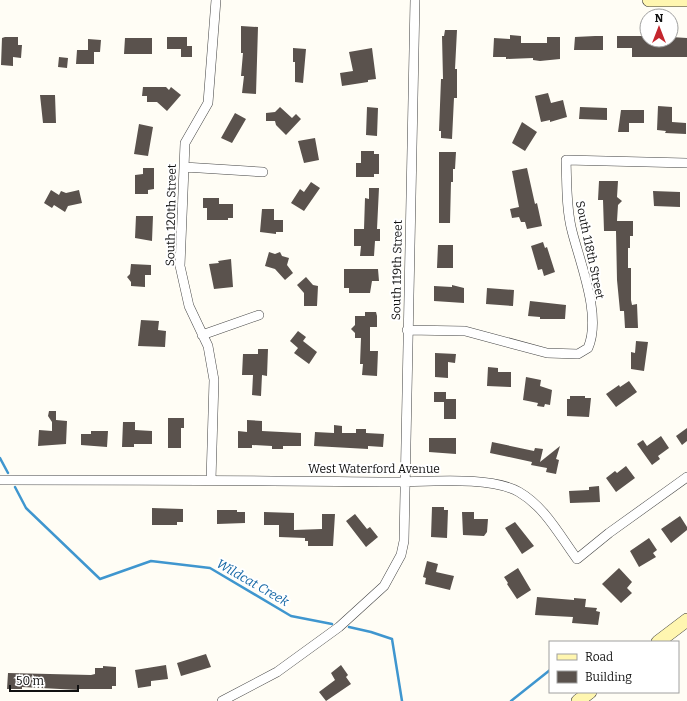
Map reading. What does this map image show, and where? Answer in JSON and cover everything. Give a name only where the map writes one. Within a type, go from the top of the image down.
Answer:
[{"type":"main road","points":[[649,0],[687,0]]},
{"type":"main road","points":[[659,641],[687,620]]},
{"type":"main road","points":[[578,701],[589,693]]},
{"type":"street","name":"South 120th Street","points":[[211,480],[214,380],[208,346],[189,306],[180,266],[185,143],[208,103],[216,0]]},
{"type":"street","name":"South 119th Street","points":[[222,701],[277,672],[339,627],[384,586],[401,555],[404,541],[407,330],[415,0]]},
{"type":"street","name":"South 118th Street","points":[[407,330],[465,330],[547,352],[578,354],[588,348],[592,324],[584,268],[572,230],[567,198],[566,160],[590,162],[687,162]]},
{"type":"street","points":[[184,167],[263,172]]},
{"type":"street","points":[[202,335],[260,315]]},
{"type":"street","name":"West Waterford Avenue","points":[[0,480],[458,481],[489,483],[519,492],[545,514],[576,559],[609,533],[687,477]]},
{"type":"building","points":[[241,26],[258,27],[256,94],[242,93],[244,76],[241,76],[243,53],[241,53]]},
{"type":"building","points":[[445,30],[457,30],[455,69],[457,69],[457,98],[454,98],[452,139],[441,138],[441,131],[439,131],[441,79],[443,79],[442,36],[444,36]]},
{"type":"building","points":[[510,35],[521,36],[521,43],[547,43],[547,37],[560,37],[560,59],[540,61],[533,60],[533,58],[506,59],[506,57],[493,57],[494,38],[510,39]]},
{"type":"building","points":[[603,36],[603,50],[574,50],[575,37]]},
{"type":"building","points":[[617,36],[639,36],[639,48],[679,48],[679,38],[687,38],[687,57],[632,57],[632,48],[617,48]]},
{"type":"building","points":[[18,37],[18,45],[22,45],[21,58],[13,57],[13,66],[1,65],[2,38]]},
{"type":"building","points":[[167,37],[187,37],[187,46],[192,46],[192,57],[181,57],[181,49],[167,49]]},
{"type":"building","points":[[125,38],[152,38],[152,54],[124,54]]},
{"type":"building","points":[[88,39],[101,40],[100,52],[94,52],[94,64],[76,64],[77,50],[88,50]]},
{"type":"building","points":[[293,48],[306,49],[303,83],[295,82]]},
{"type":"building","points":[[372,48],[376,79],[368,80],[368,82],[342,86],[340,73],[353,71],[349,52]]},
{"type":"building","points":[[59,57],[68,58],[67,68],[58,67]]},
{"type":"building","points":[[143,87],[166,87],[169,90],[171,87],[181,95],[167,111],[157,102],[147,102],[147,96],[142,96]]},
{"type":"building","points":[[548,93],[551,103],[563,100],[567,117],[550,122],[550,120],[541,122],[535,96]]},
{"type":"building","points":[[40,95],[55,95],[56,123],[43,123]]},
{"type":"building","points":[[658,106],[672,107],[672,122],[686,123],[686,134],[665,133],[666,131],[657,130]]},
{"type":"building","points":[[280,107],[292,118],[296,114],[301,119],[286,135],[276,125],[275,121],[266,121],[266,113],[275,112]]},
{"type":"building","points":[[367,107],[378,108],[377,136],[366,135]]},
{"type":"building","points":[[580,107],[607,108],[607,120],[579,119]]},
{"type":"building","points":[[621,110],[644,110],[644,123],[629,123],[629,132],[618,132]]},
{"type":"building","points":[[235,113],[246,119],[232,143],[221,138]]},
{"type":"building","points":[[522,122],[537,132],[525,151],[512,143]]},
{"type":"building","points":[[139,124],[153,127],[148,156],[134,154]]},
{"type":"building","points":[[315,138],[319,160],[304,163],[298,141]]},
{"type":"building","points":[[361,151],[374,151],[374,154],[379,154],[379,174],[374,174],[374,177],[356,177],[356,163],[361,163]]},
{"type":"building","points":[[439,152],[456,152],[455,169],[453,169],[453,182],[451,182],[450,223],[439,223]]},
{"type":"building","points":[[143,168],[154,168],[154,189],[148,190],[148,194],[135,194],[135,175],[143,174]]},
{"type":"building","points":[[527,168],[535,204],[537,203],[542,226],[527,229],[525,222],[521,222],[519,217],[512,218],[510,209],[519,207],[512,171]]},
{"type":"building","points":[[599,181],[618,181],[617,197],[622,201],[618,205],[617,221],[633,221],[633,236],[630,236],[630,248],[628,248],[628,268],[631,268],[632,305],[637,304],[638,328],[625,328],[624,311],[620,311],[617,280],[616,231],[604,231],[603,200],[598,200]]},
{"type":"building","points":[[311,182],[320,188],[304,211],[291,203],[300,189],[304,192]]},
{"type":"building","points":[[369,188],[379,188],[377,229],[380,229],[380,241],[375,241],[374,256],[360,256],[361,246],[354,246],[354,229],[364,229],[365,198],[369,199]]},
{"type":"building","points":[[51,190],[59,195],[61,191],[66,193],[79,190],[82,203],[68,206],[65,212],[54,205],[52,208],[44,203]]},
{"type":"building","points":[[653,191],[680,192],[680,207],[654,206]]},
{"type":"building","points":[[203,198],[219,198],[219,204],[233,204],[233,218],[228,218],[228,220],[207,220],[207,208],[203,208]]},
{"type":"building","points":[[262,209],[274,209],[274,220],[283,220],[283,232],[276,232],[276,234],[260,232]]},
{"type":"building","points":[[136,216],[153,216],[152,241],[135,238]]},
{"type":"building","points":[[543,242],[545,248],[547,247],[555,272],[544,276],[542,269],[538,270],[531,246]]},
{"type":"building","points":[[438,245],[453,245],[453,268],[437,268]]},
{"type":"building","points":[[269,252],[275,254],[280,252],[282,256],[289,258],[287,265],[293,273],[285,280],[275,269],[265,266]]},
{"type":"building","points":[[231,259],[233,287],[214,289],[209,264],[219,263],[218,261]]},
{"type":"building","points":[[131,264],[151,265],[151,275],[145,275],[145,287],[131,286],[131,282],[127,277],[130,274]]},
{"type":"building","points":[[344,269],[378,269],[379,281],[372,281],[370,293],[349,293],[349,288],[344,288]]},
{"type":"building","points":[[306,277],[313,285],[318,286],[317,306],[304,306],[304,293],[297,285]]},
{"type":"building","points":[[452,285],[464,288],[464,303],[434,301],[434,286],[452,287]]},
{"type":"building","points":[[487,288],[514,290],[513,306],[486,304]]},
{"type":"building","points":[[530,301],[566,305],[565,319],[540,319],[540,317],[528,316]]},
{"type":"building","points":[[365,312],[376,312],[377,316],[377,327],[370,327],[370,351],[378,351],[377,376],[362,375],[363,364],[360,364],[361,338],[355,338],[355,333],[351,329],[355,325],[355,316],[365,316]]},
{"type":"building","points":[[141,320],[159,321],[158,330],[166,331],[165,347],[138,346]]},
{"type":"building","points":[[298,331],[306,337],[303,341],[317,352],[309,364],[294,353],[298,348],[290,341]]},
{"type":"building","points":[[636,341],[648,342],[644,371],[631,369],[631,352],[635,353]]},
{"type":"building","points":[[258,349],[268,349],[267,376],[262,375],[261,396],[252,395],[253,375],[242,375],[243,354],[258,354]]},
{"type":"building","points":[[435,353],[456,354],[455,363],[448,362],[448,378],[435,377]]},
{"type":"building","points":[[488,367],[498,368],[498,372],[511,372],[511,387],[487,386]]},
{"type":"building","points":[[526,377],[541,380],[540,386],[552,390],[550,405],[545,404],[544,407],[537,406],[538,403],[523,400]]},
{"type":"building","points":[[629,381],[637,392],[616,407],[606,394],[619,385],[620,387]]},
{"type":"building","points":[[434,392],[446,392],[446,399],[456,399],[456,419],[444,419],[444,402],[434,402]]},
{"type":"building","points":[[570,396],[585,396],[585,398],[591,398],[589,417],[567,416],[567,399],[570,399]]},
{"type":"building","points":[[49,411],[56,411],[56,420],[67,421],[66,444],[38,446],[39,430],[52,431],[52,422],[48,416]]},
{"type":"building","points":[[168,418],[184,418],[184,428],[181,428],[181,448],[168,448]]},
{"type":"building","points":[[247,420],[262,421],[262,431],[301,433],[301,446],[283,446],[283,449],[272,449],[272,446],[252,445],[252,448],[238,448],[238,431],[247,432]]},
{"type":"building","points":[[123,422],[135,422],[135,430],[152,431],[152,444],[134,444],[134,447],[122,447]]},
{"type":"building","points":[[334,425],[342,426],[342,433],[356,433],[356,429],[366,429],[366,433],[384,434],[383,447],[368,446],[368,449],[314,446],[315,432],[334,433]]},
{"type":"building","points":[[687,428],[687,441],[682,445],[676,436]]},
{"type":"building","points":[[91,431],[108,431],[107,447],[81,445],[81,434],[91,434]]},
{"type":"building","points":[[661,436],[669,448],[658,456],[660,459],[652,465],[637,444],[643,440],[647,446]]},
{"type":"building","points":[[429,438],[456,438],[456,454],[429,452]]},
{"type":"building","points":[[492,442],[534,451],[535,448],[543,449],[540,462],[560,446],[556,459],[559,460],[556,474],[546,472],[547,468],[531,465],[532,462],[490,453]]},
{"type":"building","points":[[626,466],[635,478],[616,492],[606,478],[615,471],[617,473]]},
{"type":"building","points":[[599,486],[600,502],[570,503],[569,491],[589,490],[589,487]]},
{"type":"building","points":[[432,507],[444,507],[444,510],[448,510],[447,538],[431,537]]},
{"type":"building","points":[[152,508],[183,509],[183,522],[177,522],[177,525],[152,525]]},
{"type":"building","points":[[217,510],[237,510],[237,512],[245,512],[245,523],[217,524]]},
{"type":"building","points":[[264,512],[294,513],[294,530],[322,529],[322,514],[335,514],[333,546],[308,546],[308,541],[305,541],[305,538],[279,537],[279,525],[264,525]]},
{"type":"building","points":[[462,512],[474,512],[474,519],[488,519],[487,532],[484,536],[463,535]]},
{"type":"building","points":[[355,514],[367,529],[370,527],[378,537],[366,547],[346,521]]},
{"type":"building","points":[[680,516],[687,527],[687,530],[671,543],[661,529]]},
{"type":"building","points":[[515,522],[534,546],[522,554],[505,528]]},
{"type":"building","points":[[649,538],[657,550],[653,553],[656,557],[639,567],[630,551]]},
{"type":"building","points":[[427,561],[438,564],[436,572],[454,576],[450,590],[425,584],[426,578],[423,577]]},
{"type":"building","points":[[518,568],[531,590],[517,599],[504,577]]},
{"type":"building","points":[[619,568],[632,582],[627,588],[632,593],[621,603],[602,584]]},
{"type":"building","points":[[537,597],[574,600],[574,598],[586,599],[585,607],[597,608],[596,611],[600,612],[598,625],[572,623],[573,617],[535,615]]},
{"type":"building","points":[[206,654],[211,667],[181,676],[177,663]]},
{"type":"building","points":[[166,665],[168,679],[151,681],[151,686],[138,688],[135,670]]},
{"type":"building","points":[[341,665],[348,675],[346,677],[351,684],[326,701],[319,692],[335,680],[331,673]]},
{"type":"building","points":[[103,666],[116,667],[116,686],[112,686],[112,689],[79,690],[22,687],[22,689],[7,689],[8,673],[91,675],[95,674],[95,668],[103,668]]},
{"type":"waterway","name":"Wildcat Creek","points":[[0,458],[8,473]]},
{"type":"waterway","name":"Wildcat Creek","points":[[15,487],[26,508],[100,579],[151,561],[210,568],[291,616],[332,624]]},
{"type":"waterway","name":"Wildcat Creek","points":[[349,627],[392,639],[402,701]]},
{"type":"waterway","name":"Wildcat Creek","points":[[511,701],[549,671]]}]
